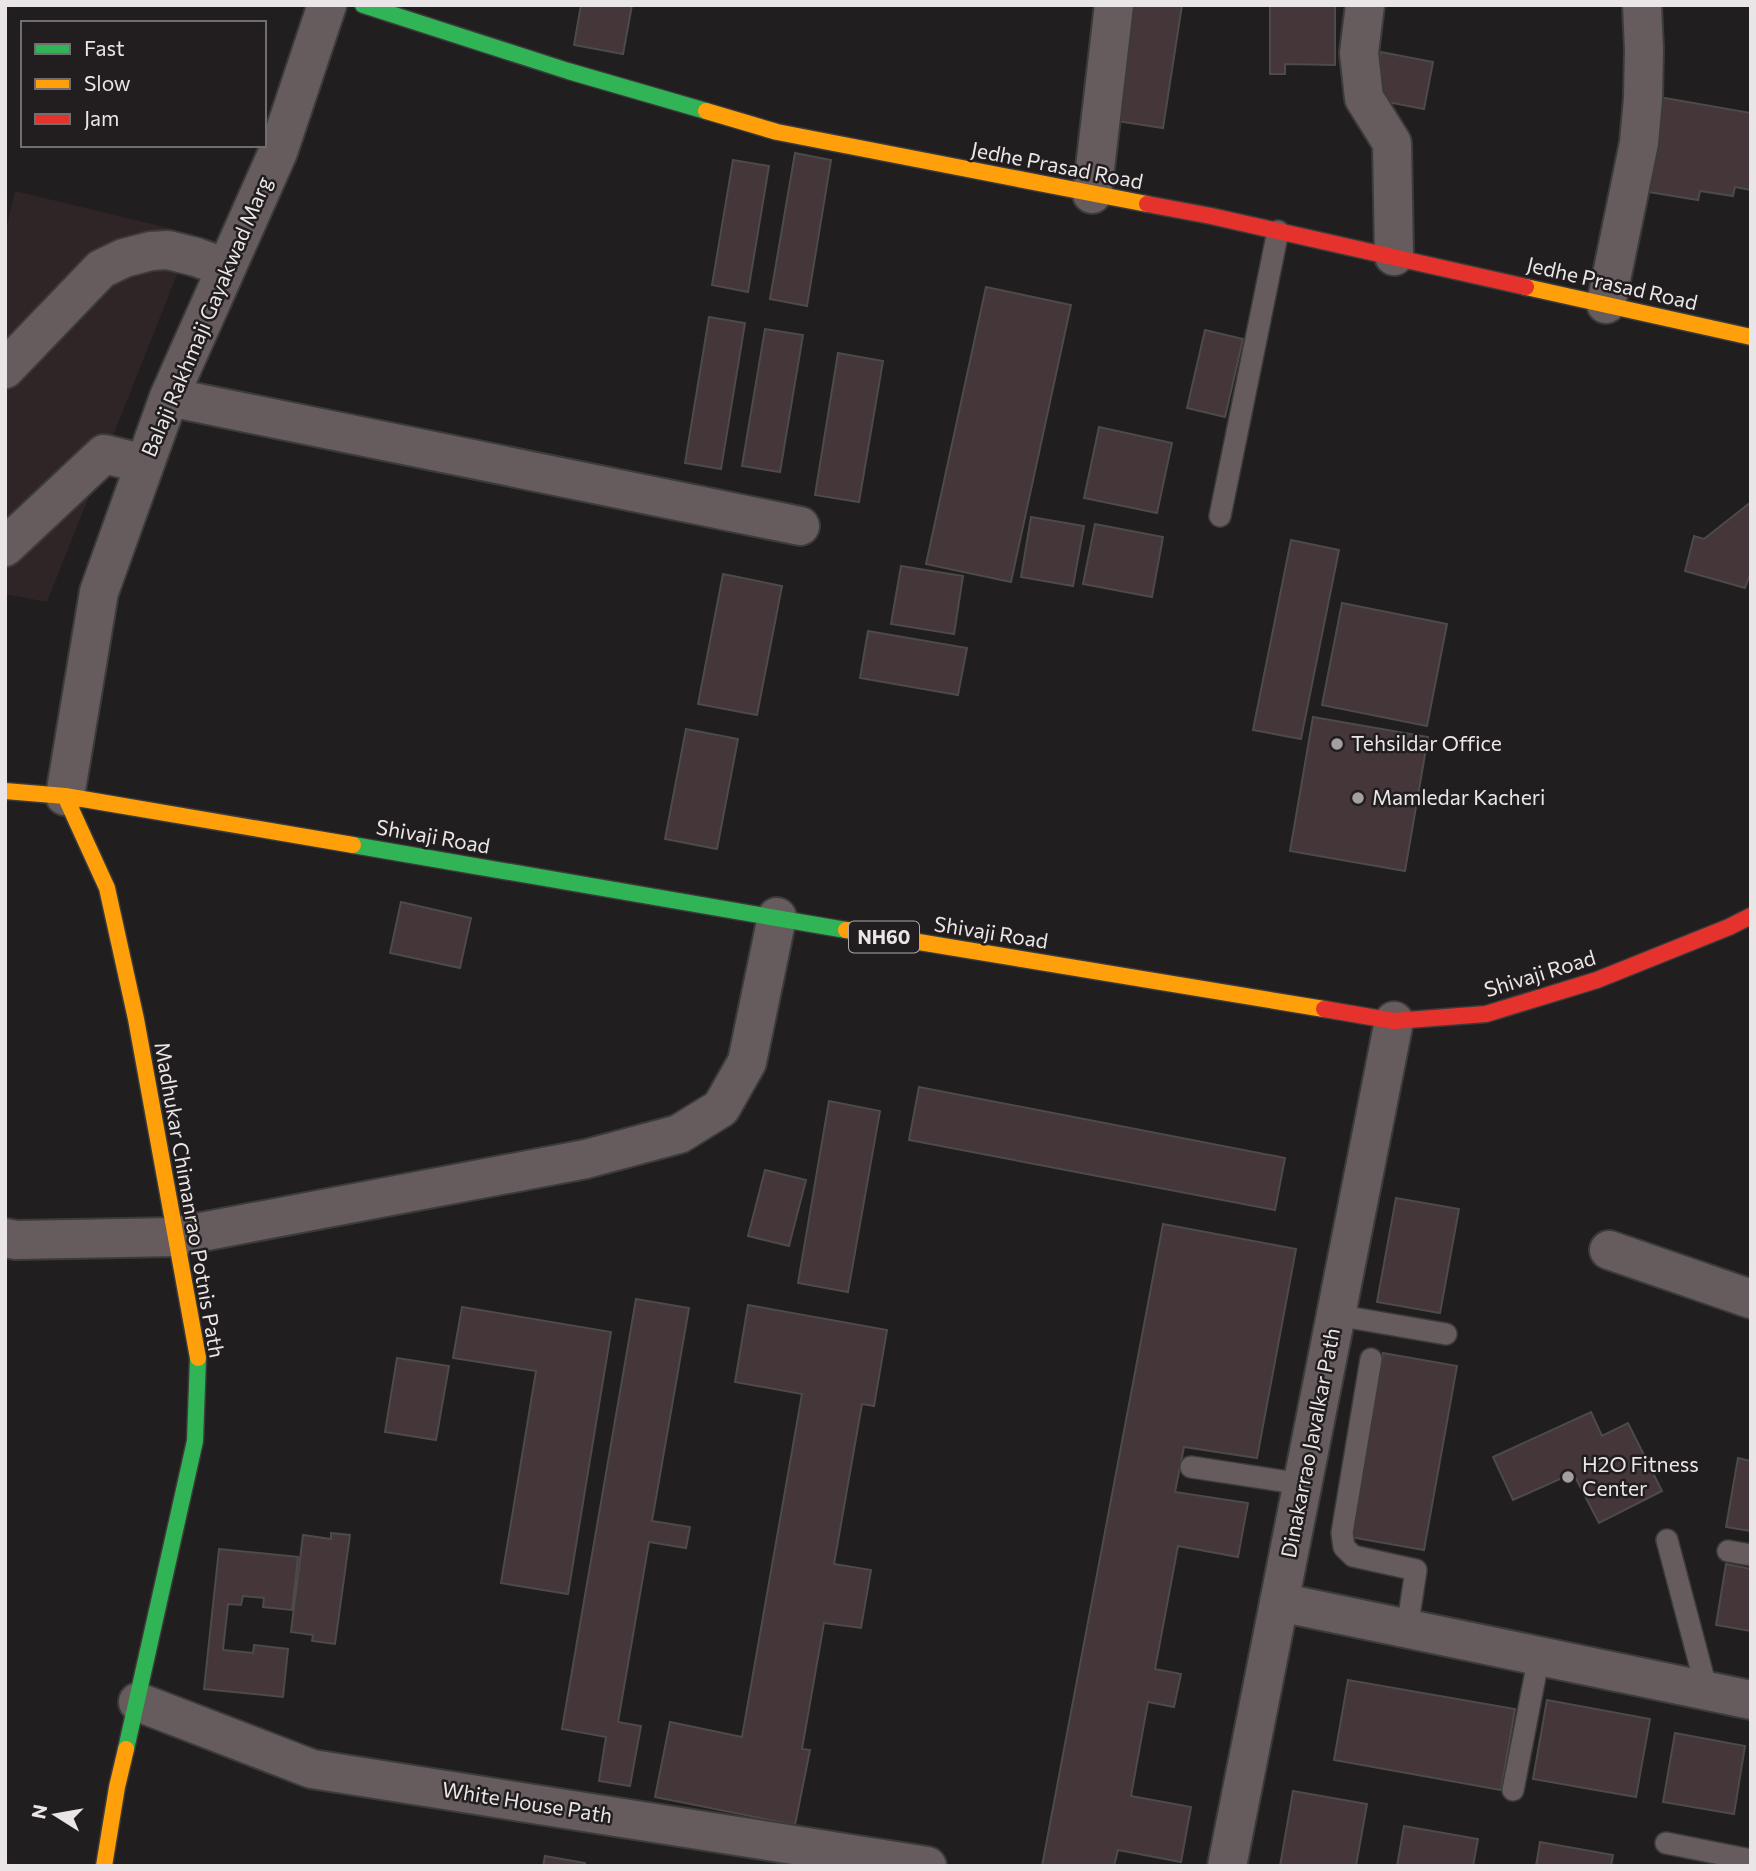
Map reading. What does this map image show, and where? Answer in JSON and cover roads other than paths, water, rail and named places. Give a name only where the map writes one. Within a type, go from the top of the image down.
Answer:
[{"type":"main road","name":"Jedhe Prasad Road","points":[[363,5],[568,71],[777,132],[1211,216],[1751,337]]},
{"type":"main road","name":"Shivaji Road","points":[[5,791],[65,796],[1394,1021],[1486,1014],[1597,980],[1751,916]]},
{"type":"main road","name":"Madhukar Chimanrao Potnis Path","points":[[65,796],[107,888],[136,1019],[198,1360],[195,1441],[117,1787],[104,1866]]},
{"type":"street","name":"Balaji Rakhmaji Gayakwad Marg","points":[[65,796],[99,592],[169,397],[278,152],[327,5]]},
{"type":"street","points":[[1092,194],[1114,5]]},
{"type":"street","points":[[1365,5],[1359,53],[1364,98],[1392,143],[1394,256]]},
{"type":"street","points":[[1606,304],[1639,144],[1643,99],[1642,5]]},
{"type":"street","points":[[5,369],[101,269],[124,258],[168,250],[226,268]]},
{"type":"street","points":[[169,397],[800,526]]},
{"type":"street","points":[[5,547],[104,454],[145,464]]},
{"type":"street","points":[[5,1238],[175,1237],[586,1159],[679,1134],[721,1108],[747,1062],[777,917]]},
{"type":"street","name":"Dinakarrao Javalkar Path","points":[[1227,1866],[1394,1021]]},
{"type":"street","points":[[1609,1251],[1751,1298]]},
{"type":"street","points":[[1279,1602],[1751,1700]]},
{"type":"street","name":"White House Path","points":[[138,1702],[312,1769],[927,1866]]},
{"type":"lane","points":[[1220,516],[1278,231]]},
{"type":"lane","points":[[1336,1315],[1446,1334]]},
{"type":"lane","points":[[1371,1359],[1342,1533],[1344,1546],[1353,1556],[1416,1570],[1407,1629]]},
{"type":"lane","points":[[1191,1467],[1302,1484]]},
{"type":"lane","points":[[1667,1540],[1707,1691]]},
{"type":"lane","points":[[1728,1551],[1751,1555]]},
{"type":"lane","points":[[1513,1790],[1539,1656]]},
{"type":"lane","points":[[1665,1843],[1751,1860]]},
{"type":"place","name":"Tehsildar Office","points":[[1337,744]]},
{"type":"place","name":"Mamledar Kacheri","points":[[1358,798]]},
{"type":"place","name":"H2O Fitness Center","points":[[1568,1477]]}]
